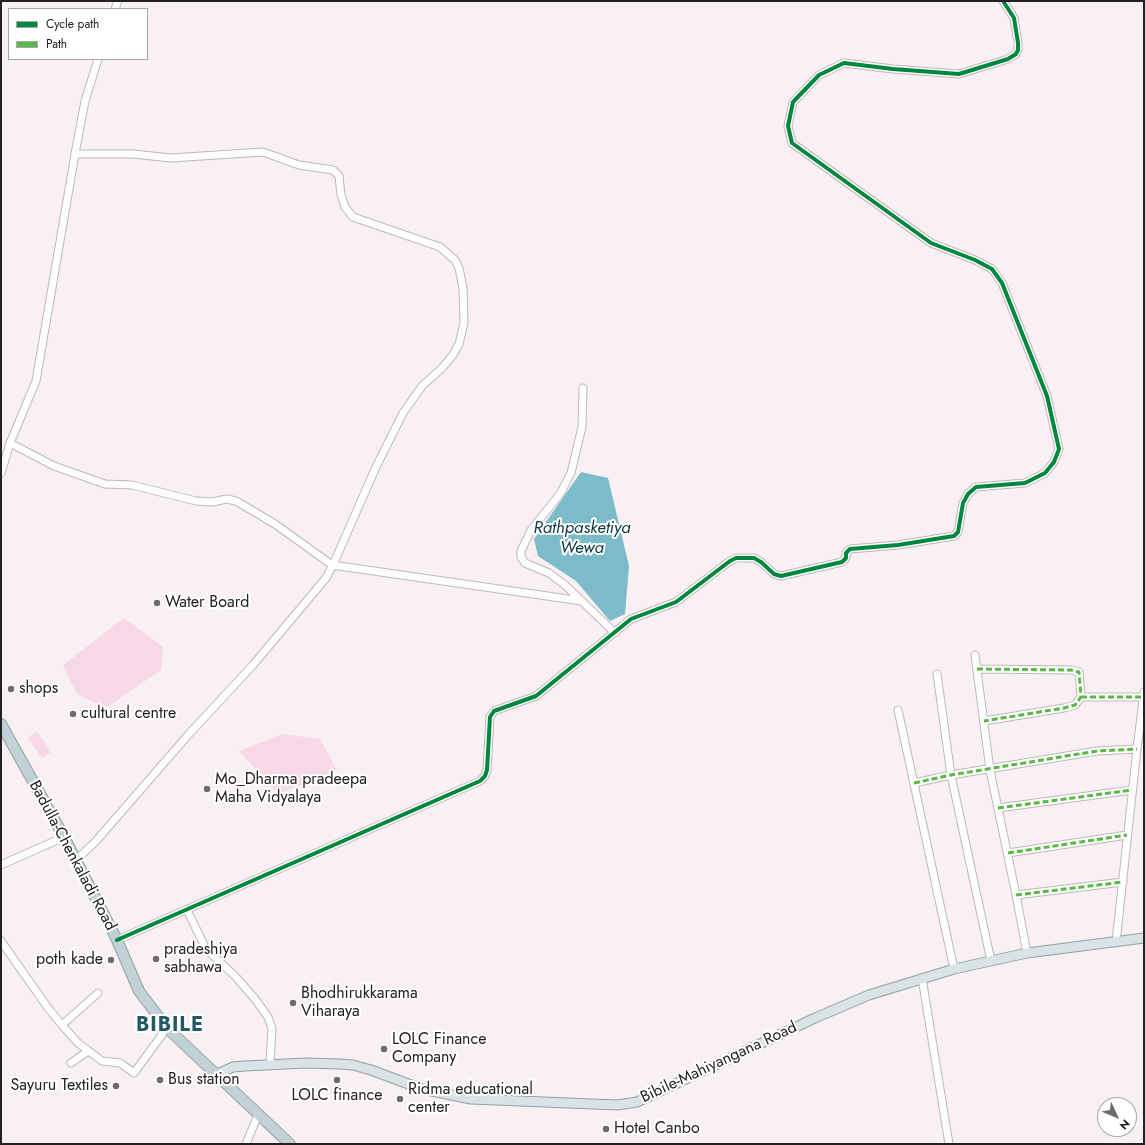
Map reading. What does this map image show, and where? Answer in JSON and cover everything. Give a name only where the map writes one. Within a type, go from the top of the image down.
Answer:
[{"type":"highway","name":"Badulla-Chenkaladi Road","points":[[1,724],[64,837],[117,940],[139,991],[167,1028],[218,1074],[258,1115],[290,1144]]},
{"type":"main road","name":"Bibile-Mahiyangana Road","points":[[218,1074],[233,1067],[270,1064],[322,1063],[353,1065],[422,1089],[470,1099],[617,1105],[637,1102],[658,1094],[763,1043],[869,995],[922,978],[1027,953],[1144,938]]},
{"type":"street","points":[[117,940],[480,781],[485,776],[487,770],[490,717],[494,711],[536,696],[631,619],[676,602],[730,561],[736,558],[754,558],[761,562],[774,574],[781,576],[842,562],[846,558],[846,553],[850,550],[898,545],[954,536],[958,532],[963,503],[968,494],[976,487],[1025,483],[1045,473],[1054,462],[1059,449],[1047,396],[1002,283],[992,269],[975,260],[931,243],[792,143],[788,126],[792,102],[819,75],[844,63],[893,69],[959,74],[1008,60],[1016,54],[1018,43],[1014,18],[1003,1]]},
{"type":"street","points":[[1,473],[10,443],[36,381],[85,101],[98,60]]},
{"type":"street","points":[[75,154],[133,154],[171,158],[263,152],[299,165],[333,170],[339,176],[341,195],[345,207],[353,217],[440,247],[455,260],[459,268],[463,288],[464,323],[459,344],[453,355],[442,368],[422,386],[403,413],[376,467],[326,578],[253,665],[189,734],[96,841],[75,861]]},
{"type":"street","points":[[583,388],[582,427],[572,473],[560,494],[531,530],[521,551],[521,557],[525,563],[549,573],[565,585],[615,633]]},
{"type":"street","points":[[10,443],[54,466],[105,484],[132,485],[196,501],[212,502],[227,499],[236,501],[275,524],[333,565],[582,601]]},
{"type":"street","points":[[975,655],[990,770],[1027,953]]},
{"type":"street","points":[[977,669],[1071,670],[1079,672],[1081,697],[1075,705],[984,721]]},
{"type":"street","points":[[937,674],[951,775],[991,961]]},
{"type":"street","points":[[1081,697],[1144,695],[1136,749],[1116,942]]},
{"type":"street","points":[[898,710],[954,970]]},
{"type":"street","points":[[914,783],[951,775],[990,770],[1097,751],[1136,749]]},
{"type":"street","points":[[998,808],[1132,790]]},
{"type":"street","points":[[1008,853],[1128,835]]},
{"type":"street","points":[[1,865],[64,837]]},
{"type":"street","points":[[1016,895],[1122,882]]},
{"type":"street","points":[[187,910],[206,949],[235,976],[256,999],[268,1017],[272,1030],[270,1064]]},
{"type":"street","points":[[1,941],[48,1008],[62,1025],[78,1043],[102,1061],[120,1063],[134,1073],[167,1028]]},
{"type":"street","points":[[922,978],[949,1144]]},
{"type":"street","points":[[62,1025],[98,993]]},
{"type":"street","points":[[71,1063],[88,1051]]},
{"type":"street","points":[[246,1144],[258,1115]]},
{"type":"shaded area","points":[[124,618],[163,647],[161,670],[106,708],[77,694],[63,665]]},
{"type":"shaded area","points":[[37,731],[51,752],[42,758],[28,738]]},
{"type":"shaded area","points":[[282,734],[320,739],[337,770],[278,794],[239,751]]},
{"type":"water","name":"Rathpasketiya Wewa","points":[[581,472],[608,478],[629,566],[625,614],[610,621],[576,581],[538,556],[534,539]]},
{"type":"marked path","points":[[977,669],[1071,670],[1079,672],[1081,697],[1075,705],[984,721]]},
{"type":"marked path","points":[[1081,697],[1143,697]]},
{"type":"marked path","points":[[914,783],[951,775],[1097,751],[1137,749]]},
{"type":"marked path","points":[[998,808],[1132,790]]},
{"type":"marked path","points":[[1008,853],[1127,835]]},
{"type":"marked path","points":[[1016,895],[1123,882]]},
{"type":"cycle path","points":[[117,940],[480,781],[485,776],[487,770],[490,717],[494,711],[536,696],[631,619],[676,602],[730,561],[736,558],[754,558],[761,562],[774,574],[781,576],[842,562],[846,558],[846,553],[850,549],[898,545],[954,536],[958,532],[963,503],[968,494],[976,487],[1025,483],[1045,473],[1054,462],[1059,449],[1047,396],[1002,283],[992,269],[975,260],[931,243],[792,143],[788,126],[793,102],[819,75],[844,63],[893,69],[959,74],[1008,59],[1016,54],[1018,50],[1018,43],[1014,18],[1003,1]]},
{"type":"place","name":"Water Board","points":[[157,603]]},
{"type":"place","name":"shops","points":[[11,689]]},
{"type":"place","name":"cultural centre","points":[[73,714]]},
{"type":"place","name":"Mo_Dharma pradeepa Maha Vidyalaya","points":[[207,789]]},
{"type":"place","name":"pradeshiya sabhawa","points":[[156,959]]},
{"type":"place","name":"poth kade","points":[[111,960]]},
{"type":"place","name":"Bhodhirukkarama Viharaya","points":[[293,1003]]},
{"type":"place","name":"LOLC Finance Company","points":[[384,1049]]},
{"type":"place","name":"Bus station","points":[[160,1080]]},
{"type":"place","name":"LOLC finance","points":[[337,1080]]},
{"type":"place","name":"Sayuru Textiles","points":[[116,1086]]},
{"type":"place","name":"Ridma educational center","points":[[400,1099]]},
{"type":"place","name":"Hotel Canbo","points":[[606,1129]]},
{"type":"district","name":"BIBILE","points":[[170,1026]]}]
